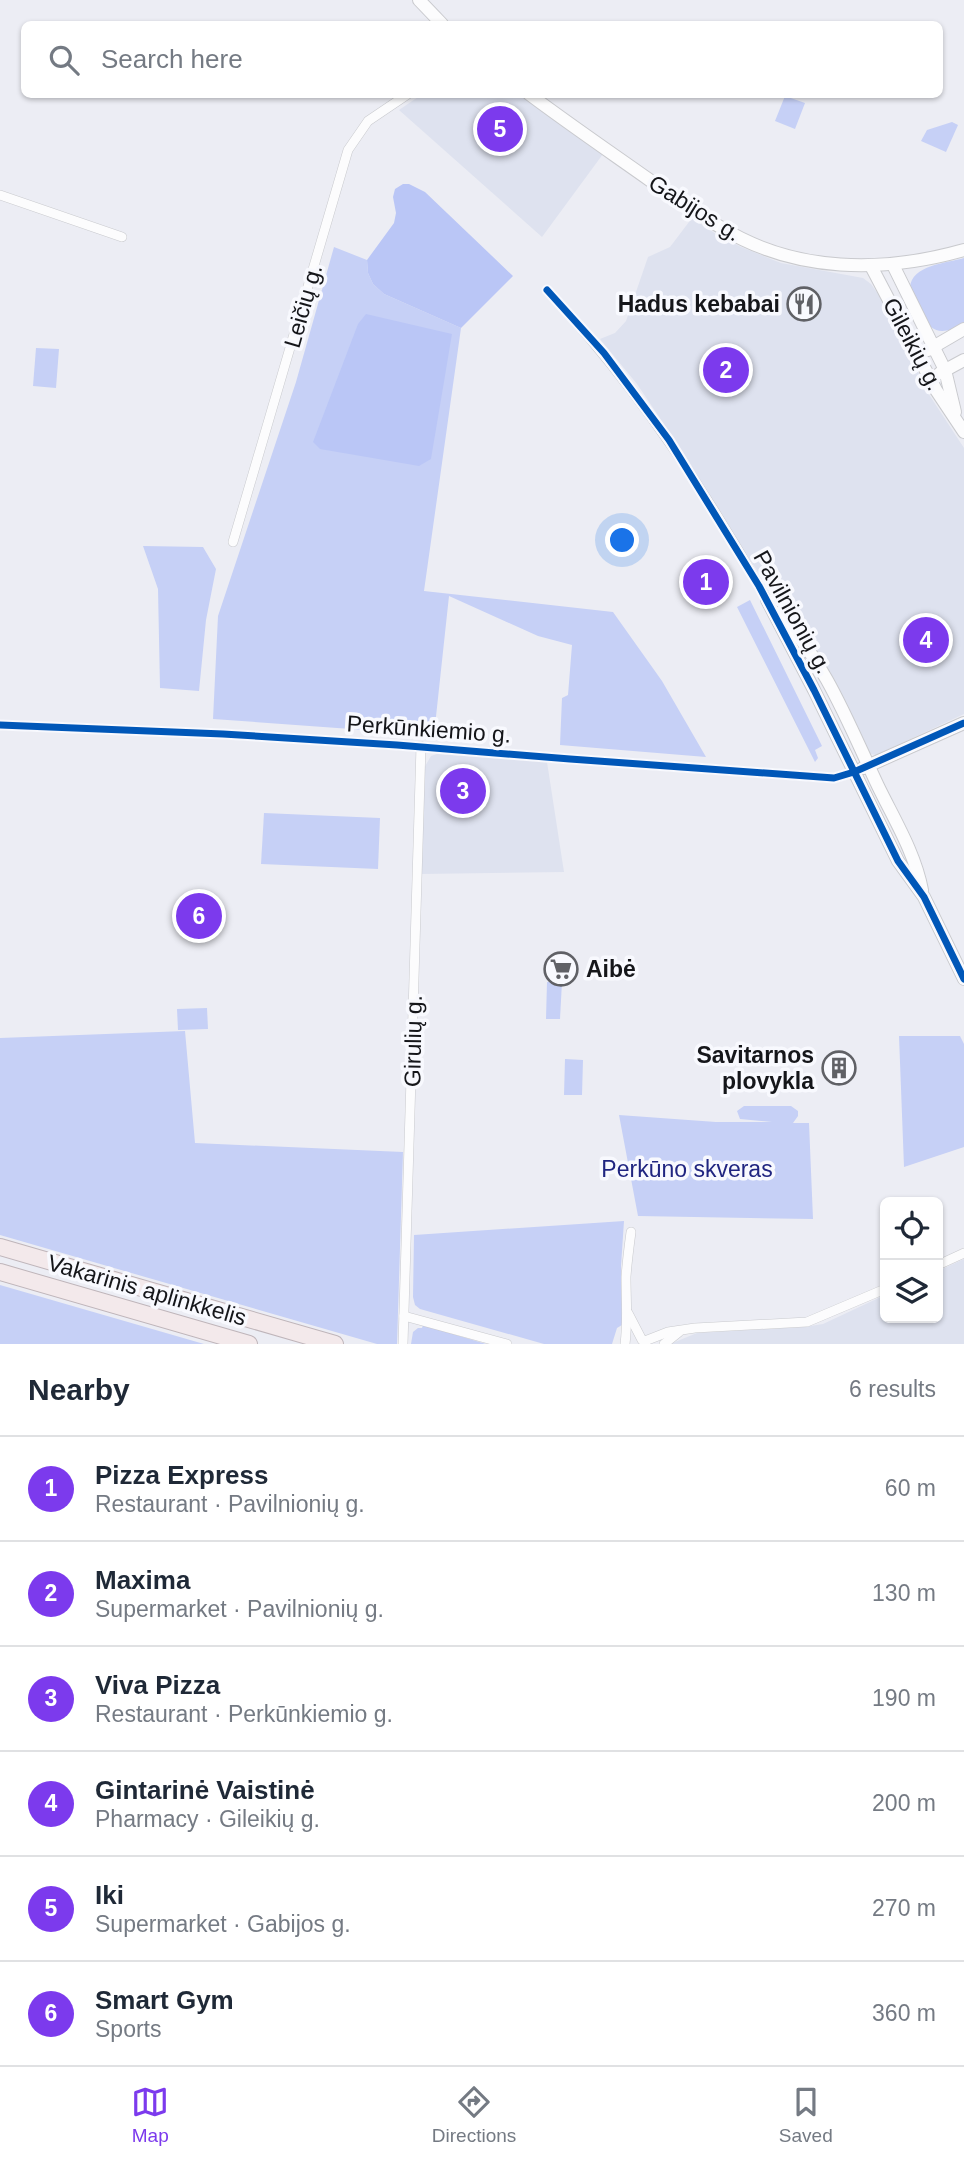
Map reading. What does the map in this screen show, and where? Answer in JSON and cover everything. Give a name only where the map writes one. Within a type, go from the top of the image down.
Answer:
[{"type":"highway","name":"Vakarinis aplinkkelis","points":[[0,1247],[335,1344]]},
{"type":"highway","name":"Vakarinis aplinkkelis","points":[[0,1272],[249,1344]]},
{"type":"street","points":[[419,0],[439,21]]},
{"type":"street","name":"Leičių g.","points":[[233,542],[348,150],[368,121],[402,98]]},
{"type":"street","name":"Gabijos g.","points":[[534,98],[723,229],[755,244],[825,264],[871,266],[914,262],[964,250]]},
{"type":"street","points":[[0,195],[122,237]]},
{"type":"street","name":"Gileikių g.","points":[[893,265],[945,370],[957,420]]},
{"type":"street","name":"Gileikių g.","points":[[871,266],[930,379],[964,432]]},
{"type":"street","name":"Pavilnionių g.","points":[[547,290],[604,353],[669,440],[767,600],[898,862],[924,897],[964,979]]},
{"type":"street","points":[[918,356],[964,329]]},
{"type":"street","points":[[930,379],[964,360]]},
{"type":"street","name":"Pavilnionių g.","points":[[767,600],[794,629],[827,681],[912,855],[924,897]]},
{"type":"street","points":[[853,772],[964,723]]},
{"type":"street","name":"Perkūnkiemio g.","points":[[0,725],[223,734],[421,746],[570,760],[834,778],[853,772]]},
{"type":"street","name":"Girulių g.","points":[[403,1339],[421,746]]},
{"type":"street","points":[[625,1344],[628,1313],[626,1275],[631,1232]]},
{"type":"street","points":[[943,1263],[964,1253]]},
{"type":"street","points":[[625,1344],[634,1339],[645,1342],[668,1332],[695,1328],[807,1322],[880,1291]]},
{"type":"street","points":[[628,1313],[645,1342]]},
{"type":"street","points":[[404,1315],[507,1344]]},
{"type":"street","points":[[664,1344],[679,1332]]},
{"type":"shaded area","points":[[417,98],[523,98],[603,154],[542,237],[399,110]]},
{"type":"shaded area","points":[[403,184],[425,192],[513,276],[461,328],[384,294],[373,284],[368,273],[367,260],[394,223],[396,213],[393,197],[395,189]]},
{"type":"shaded area","points":[[692,218],[741,247],[781,263],[863,278],[871,284],[883,301],[930,396],[964,448],[964,714],[876,755],[870,754],[865,747],[823,660],[800,627],[787,614],[735,538],[686,457],[637,384],[600,339],[615,333],[626,321],[648,257],[670,247]]},
{"type":"shaded area","points":[[366,314],[452,334],[431,459],[419,466],[320,449],[313,442],[358,324]]},
{"type":"shaded area","points":[[437,754],[547,762],[564,872],[421,874],[424,768],[431,756]]},
{"type":"shaded area","points":[[964,1259],[964,1344],[670,1344],[697,1333],[823,1324],[880,1297],[880,1323],[943,1323],[943,1269]]},
{"type":"green space","points":[[784,98],[805,103],[795,129],[775,121]]},
{"type":"green space","points":[[952,122],[958,125],[946,152],[921,141],[927,130]]},
{"type":"green space","points":[[334,247],[367,260],[368,273],[373,284],[384,294],[461,328],[424,591],[613,612],[662,681],[706,757],[560,745],[562,698],[568,695],[572,645],[538,636],[449,596],[434,735],[213,719],[218,616],[296,382]]},
{"type":"green space","points":[[964,258],[964,324],[942,331],[934,329],[919,309],[910,288],[912,280],[916,274],[931,266]]},
{"type":"green space","points":[[36,348],[59,349],[56,388],[33,386]]},
{"type":"green space","points":[[143,546],[203,547],[216,569],[206,620],[199,691],[160,688],[158,589]]},
{"type":"green space","points":[[750,600],[822,746],[815,750],[818,758],[815,762],[737,607]]},
{"type":"green space","points":[[264,813],[380,818],[378,869],[261,864]]},
{"type":"green space","points":[[547,982],[562,982],[560,1019],[546,1019]]},
{"type":"green space","points":[[207,1008],[208,1029],[178,1030],[177,1009]]},
{"type":"green space","points":[[185,1031],[195,1143],[403,1152],[397,1344],[377,1344],[0,1235],[0,1038]]},
{"type":"green space","points":[[899,1036],[960,1036],[964,1044],[964,1147],[904,1167]]},
{"type":"green space","points":[[565,1059],[583,1060],[582,1095],[564,1095]]},
{"type":"green space","name":"Perkūno skveras","points":[[744,1106],[791,1106],[798,1111],[793,1123],[809,1123],[813,1219],[638,1216],[619,1115],[716,1122],[772,1122],[740,1119],[737,1111]]},
{"type":"green space","points":[[624,1221],[621,1266],[622,1325],[617,1328],[612,1344],[544,1344],[420,1309],[415,1305],[414,1235]]},
{"type":"green space","points":[[0,1285],[204,1344],[0,1344]]},
{"type":"green space","points":[[423,1325],[486,1344],[411,1344],[413,1332]]},
{"type":"cycle path","points":[[547,290],[604,353],[669,440],[759,586],[814,690],[898,861],[924,897],[964,979]]},
{"type":"cycle path","points":[[0,725],[223,734],[397,745],[834,778],[854,772],[964,723]]},
{"type":"place","name":"Iki","points":[[500,129]]},
{"type":"place","name":"Hadus kebabai","points":[[804,304]]},
{"type":"place","name":"Maxima","points":[[726,370]]},
{"type":"place","name":"Pizza Express","points":[[706,582]]},
{"type":"place","name":"Gintarinė Vaistinė","points":[[926,640]]},
{"type":"place","name":"Viva Pizza","points":[[463,791]]},
{"type":"place","name":"Smart Gym","points":[[199,916]]},
{"type":"place","name":"Aibė","points":[[561,969]]},
{"type":"place","name":"Savitarnos plovykla","points":[[839,1068]]}]
